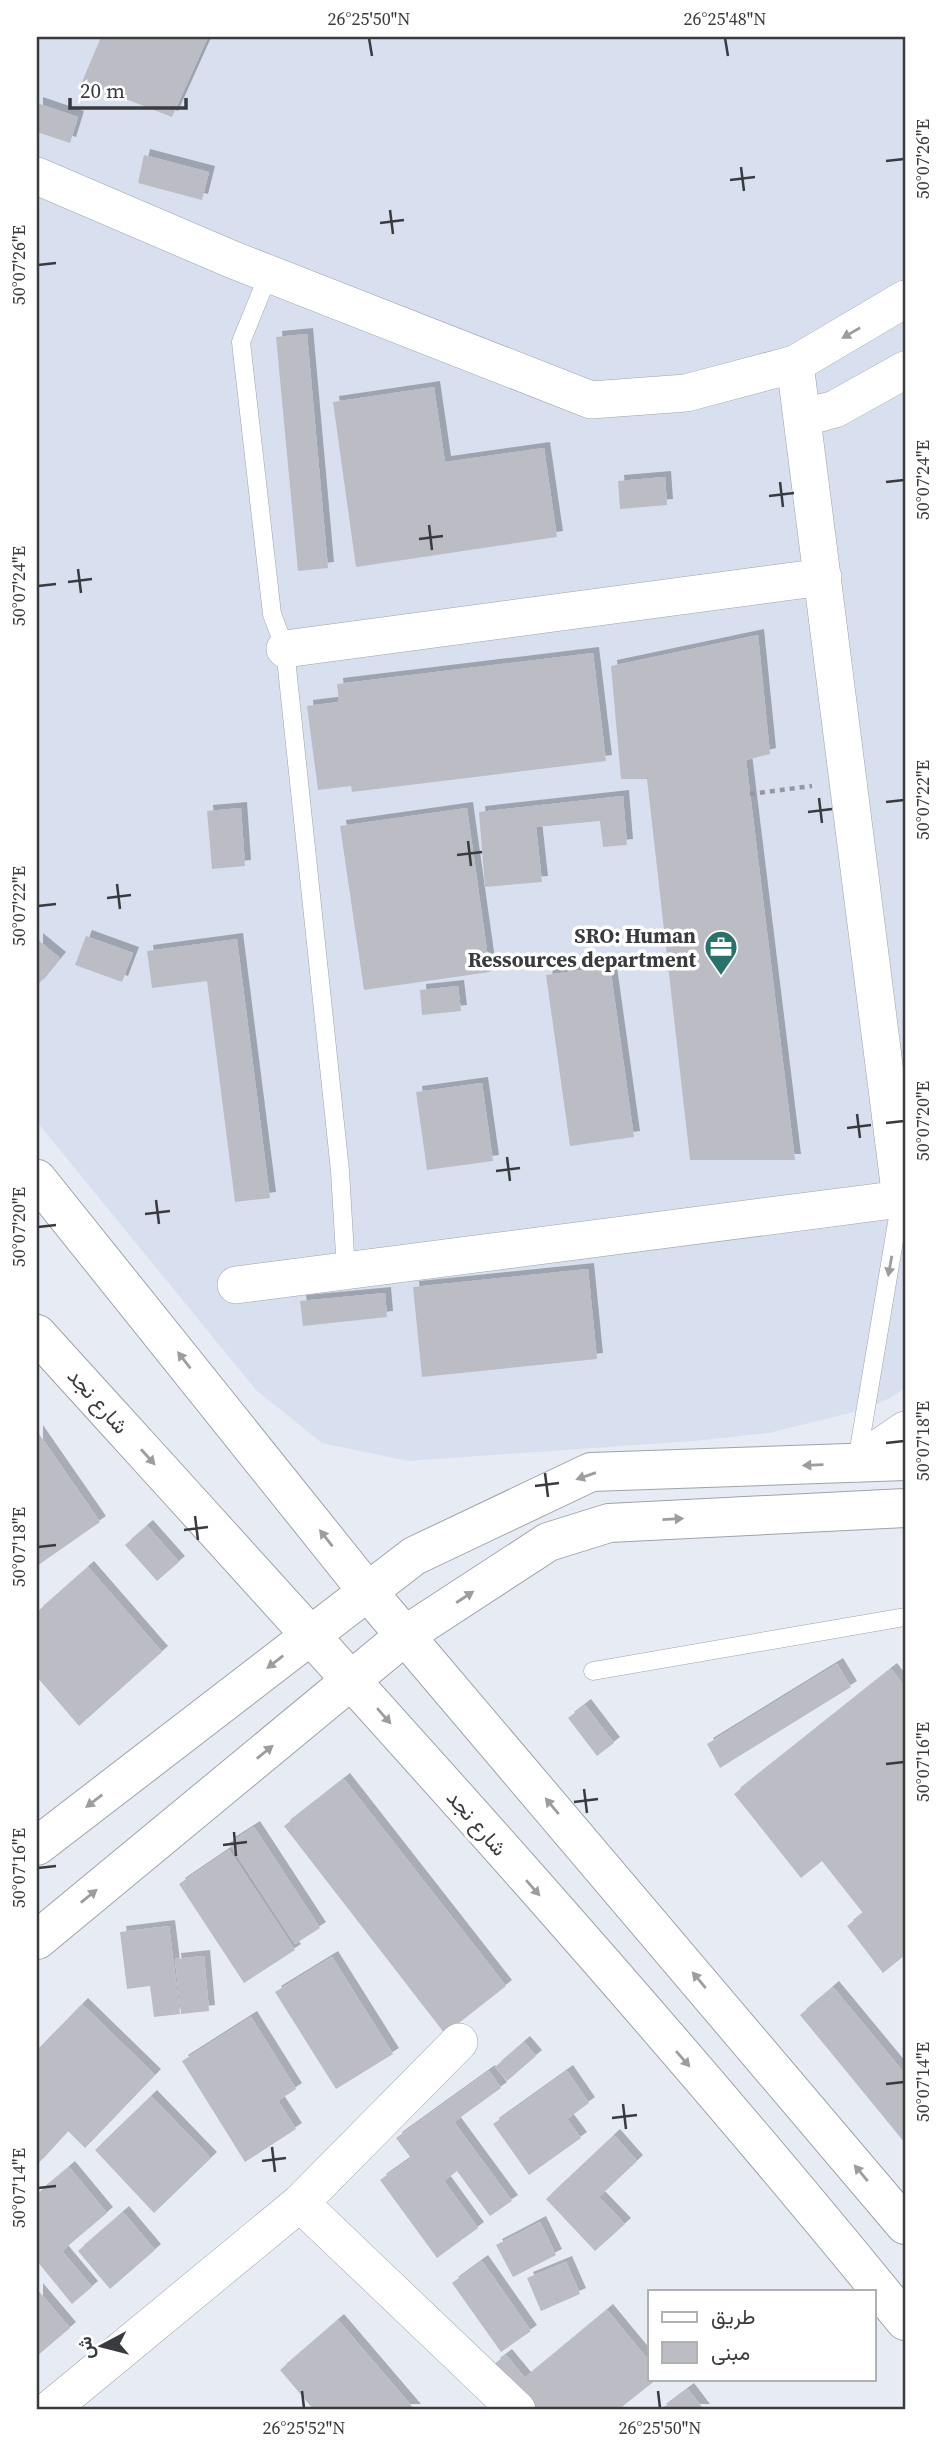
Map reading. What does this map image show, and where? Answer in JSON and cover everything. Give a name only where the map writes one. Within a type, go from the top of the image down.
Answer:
[{"type":"street","points":[[37,176],[231,260],[591,400],[686,393],[795,365],[905,299]]},
{"type":"street","points":[[236,1285],[901,1199],[795,365]]},
{"type":"street","points":[[802,418],[835,409],[905,370]]},
{"type":"street","points":[[285,649],[823,577]]},
{"type":"street","points":[[37,1179],[95,1248],[368,1592],[407,1634],[905,2225]]},
{"type":"street","name":"شارع نجد","points":[[37,1334],[352,1680],[808,2201],[905,2321]]},
{"type":"street","points":[[857,1464],[905,1430]]},
{"type":"street","points":[[37,1846],[414,1556],[591,1472],[905,1461]]},
{"type":"street","points":[[37,1940],[407,1634],[548,1542],[609,1523],[905,1508]]},
{"type":"street","points":[[49,2410],[300,2203],[459,2042]]},
{"type":"street","points":[[300,2203],[517,2410]]},
{"type":"lane","points":[[269,273],[241,342],[272,614],[285,649],[340,1171],[346,1271]]},
{"type":"lane","points":[[857,1464],[901,1199]]},
{"type":"lane","points":[[593,1671],[905,1617]]},
{"type":"path","points":[[750,794],[849,782]]},
{"type":"shaded area","points":[[37,37],[905,37],[905,1388],[890,1398],[866,1409],[769,1433],[694,1441],[408,1461],[322,1443],[256,1390],[37,1122]]},
{"type":"building","points":[[101,37],[208,37],[172,117],[82,82]]},
{"type":"building","points":[[37,103],[78,117],[70,143],[37,132]]},
{"type":"building","points":[[144,155],[209,172],[202,200],[138,183]]},
{"type":"building","points":[[307,334],[328,568],[298,571],[276,337]]},
{"type":"building","points":[[434,387],[445,462],[544,448],[557,537],[356,567],[333,402]]},
{"type":"building","points":[[665,477],[667,505],[620,509],[618,481]]},
{"type":"building","name":"SRO: Human Ressources department","points":[[758,635],[770,754],[746,760],[795,1160],[690,1160],[647,779],[621,779],[611,666]]},
{"type":"building","points":[[593,653],[606,761],[352,792],[351,786],[318,790],[307,706],[339,702],[337,684]]},
{"type":"building","points":[[623,796],[627,845],[603,847],[600,821],[536,827],[542,882],[485,887],[479,812]]},
{"type":"building","points":[[241,808],[245,866],[212,869],[207,811]]},
{"type":"building","points":[[467,808],[490,972],[364,990],[340,826]]},
{"type":"building","points":[[86,936],[133,953],[122,982],[75,965]]},
{"type":"building","points":[[37,939],[60,958],[37,986]]},
{"type":"building","points":[[237,939],[270,1198],[235,1202],[207,981],[152,988],[147,951]]},
{"type":"building","points":[[610,966],[634,1137],[570,1146],[546,975]]},
{"type":"building","points":[[458,986],[461,1011],[422,1015],[420,990]]},
{"type":"building","points":[[482,1083],[493,1161],[427,1170],[416,1092]]},
{"type":"building","points":[[588,1269],[597,1359],[422,1377],[413,1287]]},
{"type":"building","points":[[385,1293],[387,1317],[303,1326],[300,1301]]},
{"type":"building","points":[[37,1431],[100,1522],[37,1566]]},
{"type":"building","points":[[147,1526],[179,1562],[157,1581],[125,1545]]},
{"type":"building","points":[[88,1567],[162,1652],[79,1726],[37,1677],[37,1612]]},
{"type":"building","points":[[837,1664],[851,1687],[720,1768],[707,1744]]},
{"type":"building","points":[[891,1669],[905,1687],[905,1955],[883,1973],[847,1926],[863,1913],[822,1861],[801,1878],[734,1794]]},
{"type":"building","points":[[585,1705],[614,1743],[597,1756],[568,1718]]},
{"type":"building","points":[[344,1779],[506,1986],[445,2034],[284,1826]]},
{"type":"building","points":[[254,1827],[320,1928],[295,1944],[229,1843]]},
{"type":"building","points":[[229,1850],[295,1950],[244,1983],[179,1884]]},
{"type":"building","points":[[169,1926],[180,2014],[154,2017],[150,1986],[127,1989],[120,1932]]},
{"type":"building","points":[[204,1956],[209,2011],[181,2014],[175,1959]]},
{"type":"building","points":[[332,1957],[393,2054],[336,2089],[275,1992]]},
{"type":"building","points":[[833,1987],[905,2074],[905,2143],[800,2015]]},
{"type":"building","points":[[82,2004],[155,2075],[85,2148],[68,2131],[37,2165],[37,2050]]},
{"type":"building","points":[[251,2017],[296,2089],[278,2101],[296,2129],[245,2162],[182,2061]]},
{"type":"building","points":[[524,2042],[536,2056],[507,2081],[495,2067]]},
{"type":"building","points":[[489,2071],[501,2088],[454,2122],[512,2201],[490,2216],[457,2171],[444,2181],[478,2228],[437,2258],[380,2180],[411,2158],[396,2138]]},
{"type":"building","points":[[567,2071],[589,2103],[567,2119],[581,2138],[529,2175],[493,2124]]},
{"type":"building","points":[[151,2096],[211,2158],[154,2213],[95,2150]]},
{"type":"building","points":[[614,2135],[637,2161],[599,2197],[625,2224],[595,2251],[546,2199]]},
{"type":"building","points":[[69,2167],[107,2213],[62,2251],[92,2287],[72,2304],[37,2261],[37,2194]]},
{"type":"building","points":[[123,2212],[155,2250],[110,2289],[78,2251]]},
{"type":"building","points":[[540,2222],[556,2255],[513,2277],[496,2245]]},
{"type":"building","points":[[482,2261],[531,2331],[501,2352],[452,2283]]},
{"type":"building","points":[[566,2262],[580,2294],[541,2311],[527,2278]]},
{"type":"building","points":[[37,2289],[70,2328],[37,2356]]},
{"type":"building","points":[[607,2310],[648,2360],[648,2380],[656,2380],[618,2410],[532,2410],[494,2364],[506,2355],[525,2378]]},
{"type":"building","points":[[338,2320],[415,2410],[314,2410],[280,2370]]},
{"type":"building","points":[[688,2389],[704,2410],[660,2410]]},
{"type":"place","name":"SRO: Human Ressources department","points":[[721,977]]}]
